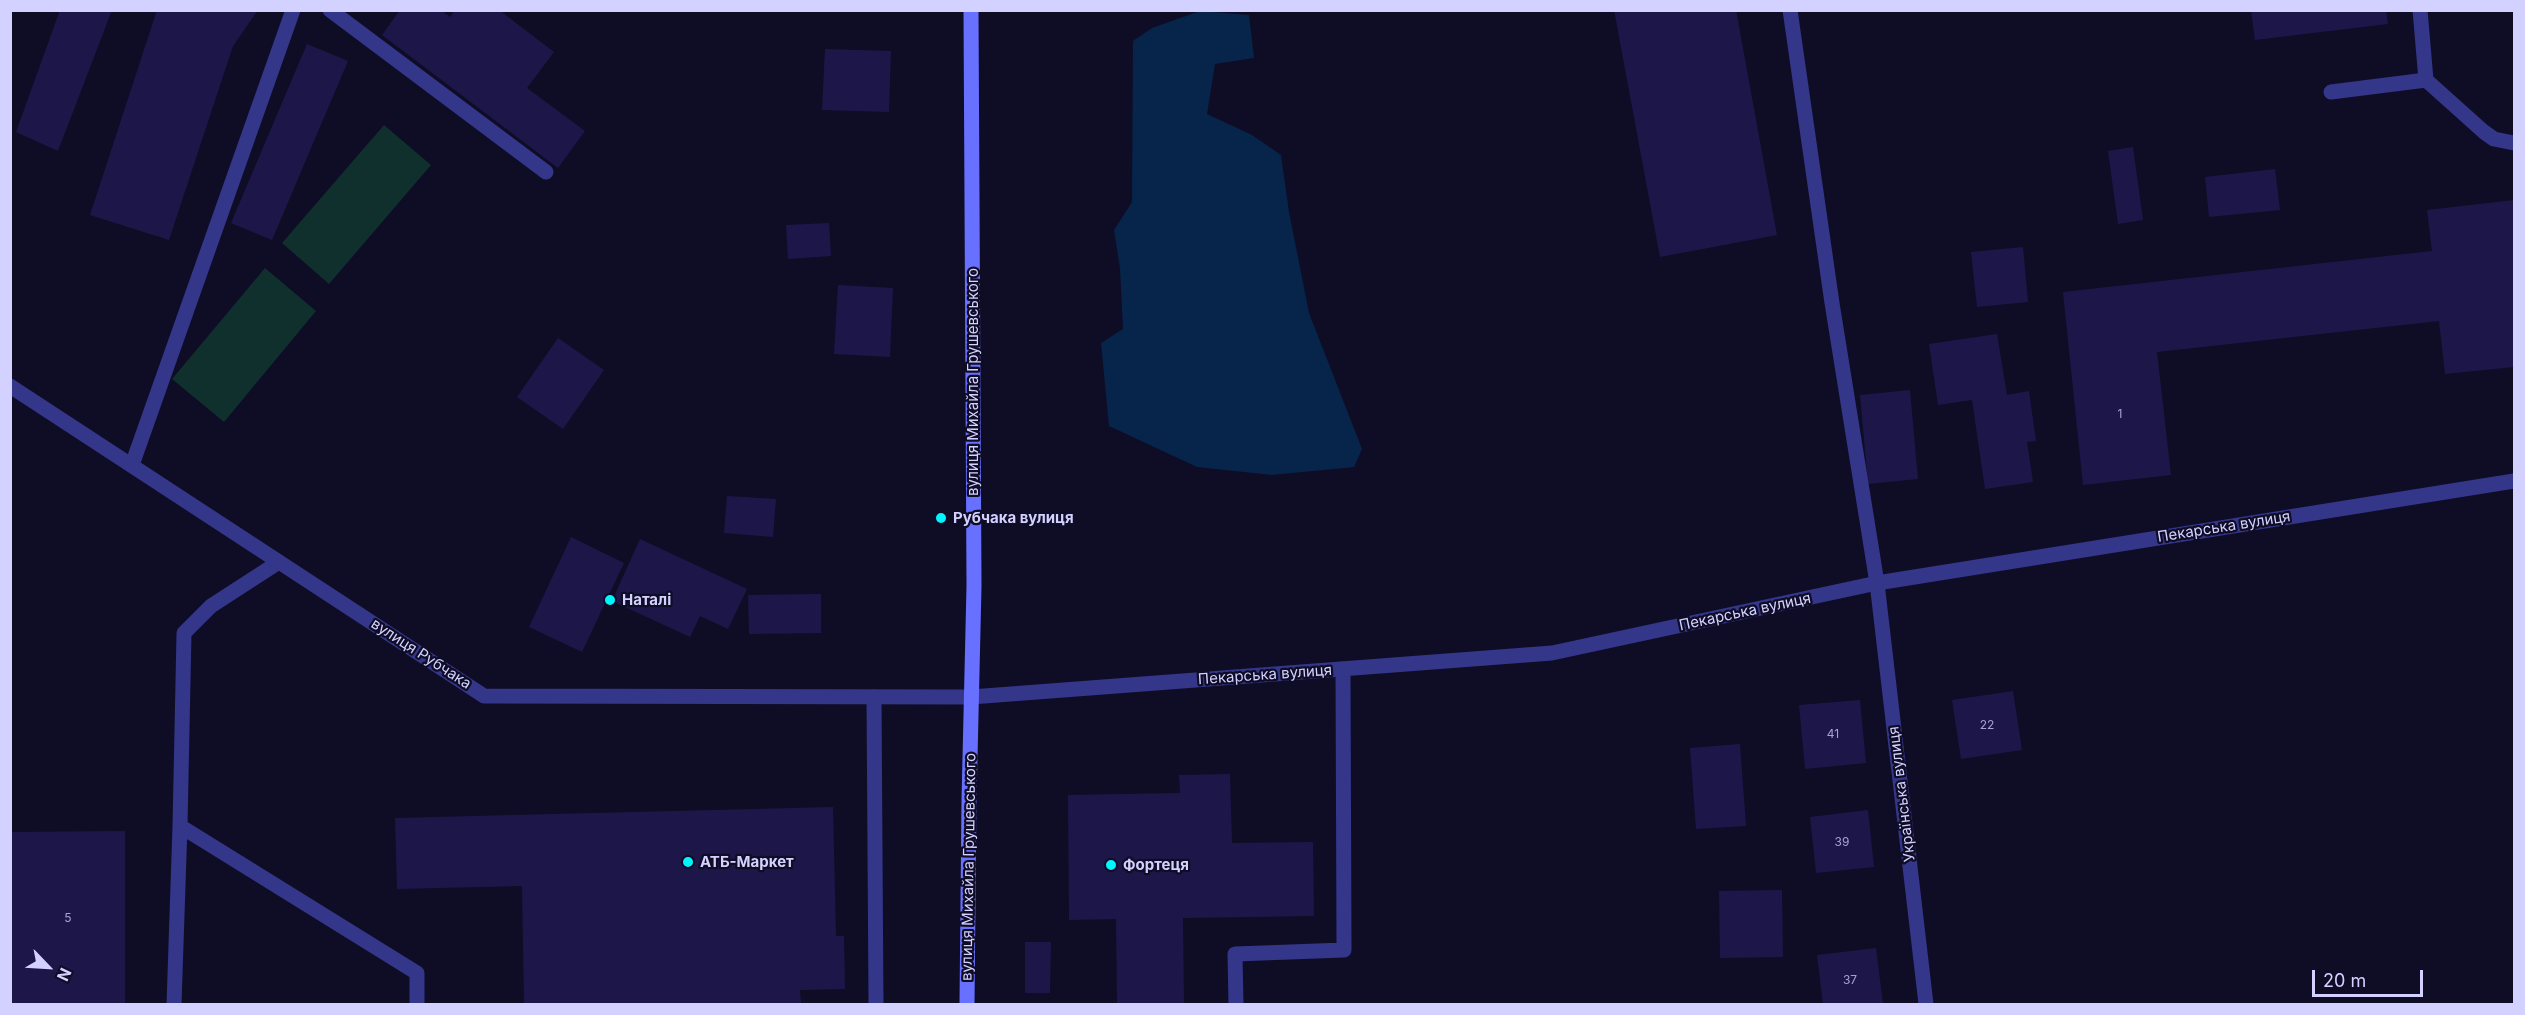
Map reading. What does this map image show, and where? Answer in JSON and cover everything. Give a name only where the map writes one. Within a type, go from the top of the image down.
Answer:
[{"type":"main road","name":"вулиця Михайла Грушевського","points":[[967,1005],[974,586],[971,10]]},
{"type":"street","points":[[132,465],[292,10]]},
{"type":"street","points":[[330,10],[546,172]]},
{"type":"street","name":"Українська вулиця","points":[[1790,10],[1832,303],[1877,583],[1926,1005]]},
{"type":"street","points":[[2420,10],[2426,80],[2484,132],[2494,139],[2514,143]]},
{"type":"street","points":[[2331,92],[2426,80]]},
{"type":"street","name":"вулиця Рубчака","points":[[10,386],[484,696],[971,697]]},
{"type":"street","name":"Пекарська вулиця","points":[[971,697],[1552,653],[1877,583],[2514,481]]},
{"type":"street","points":[[174,1005],[184,633],[211,606],[279,562]]},
{"type":"street","points":[[1236,1005],[1235,954],[1344,950],[1343,669]]},
{"type":"street","points":[[874,697],[876,1005]]},
{"type":"street","points":[[180,826],[417,973],[417,1005]]},
{"type":"green space","points":[[384,125],[431,165],[329,284],[282,243]]},
{"type":"green space","points":[[265,268],[316,311],[224,422],[172,379]]},
{"type":"water","points":[[1200,11],[1249,15],[1254,58],[1215,64],[1207,114],[1252,135],[1281,155],[1289,212],[1309,313],[1362,449],[1354,467],[1272,475],[1197,467],[1109,426],[1101,343],[1123,329],[1120,268],[1114,230],[1132,202],[1133,41],[1152,28]]},
{"type":"building","points":[[60,10],[112,10],[58,151],[16,132]]},
{"type":"building","points":[[157,10],[258,10],[233,46],[169,240],[90,215]]},
{"type":"building","points":[[400,10],[441,10],[450,17],[455,10],[499,10],[554,52],[527,88],[585,131],[558,168],[382,35]]},
{"type":"building","points":[[1614,10],[1736,10],[1777,235],[1660,257]]},
{"type":"building","points":[[2251,10],[2386,10],[2388,24],[2255,40]]},
{"type":"building","points":[[307,44],[348,61],[272,240],[231,223]]},
{"type":"building","points":[[825,49],[891,51],[889,112],[822,110]]},
{"type":"building","points":[[2133,147],[2143,220],[2118,224],[2108,151]]},
{"type":"building","points":[[2275,169],[2280,210],[2209,217],[2205,177]]},
{"type":"building","points":[[2514,200],[2514,367],[2445,374],[2439,321],[2157,352],[2171,475],[2083,485],[2063,292],[2432,251],[2427,210]]},
{"type":"building","points":[[829,223],[831,256],[788,259],[786,225]]},
{"type":"building","points":[[2023,247],[2028,302],[1977,307],[1971,252]]},
{"type":"building","points":[[838,285],[893,288],[890,357],[834,354]]},
{"type":"building","points":[[1997,334],[2007,395],[2029,391],[2036,441],[2027,442],[2033,482],[1985,489],[1972,400],[1938,405],[1929,344]]},
{"type":"building","points":[[558,338],[604,370],[563,429],[517,397]]},
{"type":"building","points":[[1910,390],[1918,479],[1868,484],[1860,395]]},
{"type":"building","points":[[727,496],[776,499],[773,537],[724,533]]},
{"type":"building","points":[[571,537],[624,563],[582,652],[529,627]]},
{"type":"building","points":[[640,539],[747,589],[728,629],[700,616],[690,637],[612,601]]},
{"type":"building","points":[[821,594],[821,633],[749,634],[748,595]]},
{"type":"building","points":[[2013,691],[2022,750],[1961,759],[1952,700]]},
{"type":"building","points":[[1860,700],[1866,763],[1805,769],[1799,705]]},
{"type":"building","points":[[1740,744],[1746,826],[1696,829],[1690,748]]},
{"type":"building","points":[[1230,774],[1232,843],[1313,842],[1314,916],[1183,918],[1184,1004],[1117,1004],[1116,919],[1069,920],[1068,795],[1180,793],[1179,775]]},
{"type":"building","name":"АТБ-Маркет","points":[[833,807],[836,936],[844,936],[845,989],[800,990],[801,1004],[524,1004],[522,886],[397,889],[395,818]]},
{"type":"building","points":[[1868,810],[1874,867],[1816,873],[1810,817]]},
{"type":"building","points":[[125,831],[125,1004],[10,1004],[10,832]]},
{"type":"building","points":[[1782,890],[1783,957],[1720,958],[1719,891]]},
{"type":"building","points":[[1025,942],[1051,942],[1050,993],[1025,993]]},
{"type":"building","points":[[1876,948],[1883,1004],[1823,1004],[1817,955]]},
{"type":"place","name":"Рубчака вулиця","points":[[941,518]]},
{"type":"place","name":"Наталі","points":[[610,600]]},
{"type":"place","name":"АТБ-Маркет","points":[[688,862]]},
{"type":"place","name":"Фортеця","points":[[1111,865]]}]
